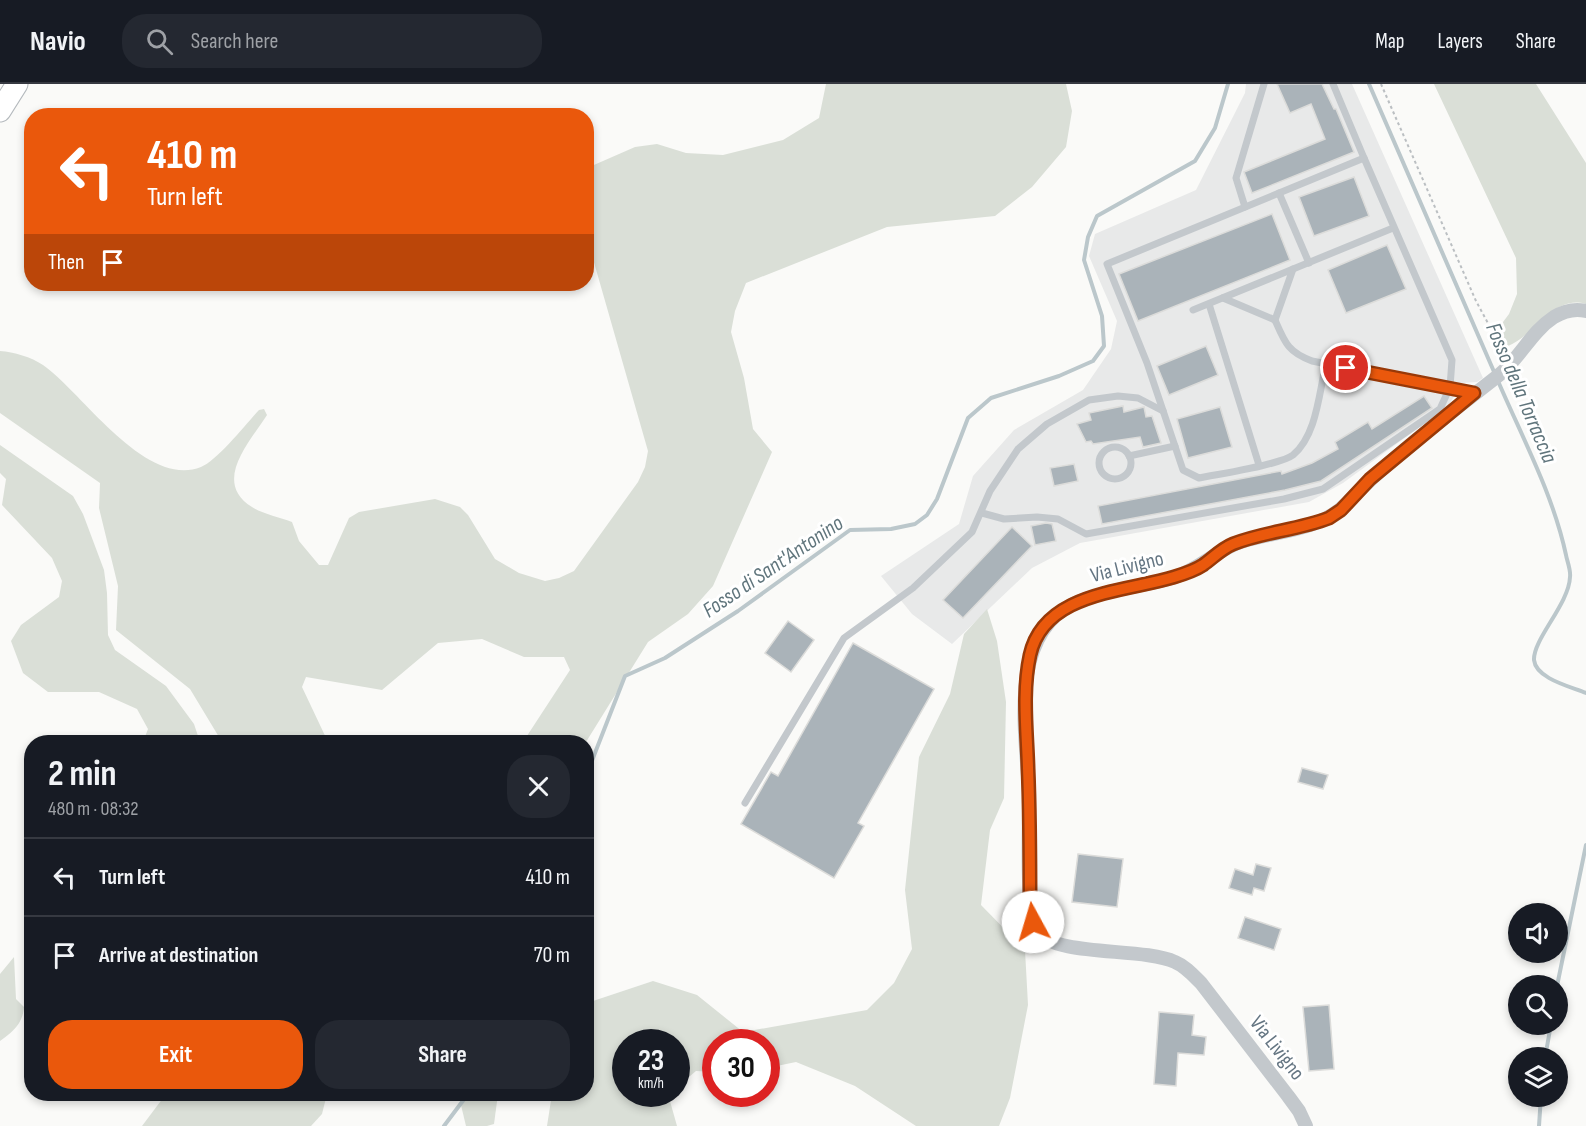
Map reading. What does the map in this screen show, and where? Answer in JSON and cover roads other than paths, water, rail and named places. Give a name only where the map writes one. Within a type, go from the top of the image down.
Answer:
[{"type":"highway","points":[[0,111],[17,84]]},
{"type":"street","name":"Via Livigno","points":[[1306,1126],[1288,1096],[1201,983],[1186,968],[1167,959],[1062,945],[1045,939],[1036,928],[1030,909],[1030,820],[1025,698],[1030,654],[1048,622],[1073,604],[1088,598],[1173,578],[1196,569],[1230,545],[1329,518],[1341,510],[1370,479],[1506,369],[1535,333],[1550,320],[1561,313],[1572,310],[1586,311]]},
{"type":"lane","points":[[1245,207],[1236,178],[1264,84]]},
{"type":"lane","points":[[982,513],[1004,519],[1037,517],[1058,519],[1086,534],[1284,499],[1323,489],[1440,409],[1450,387],[1452,360],[1393,228],[1333,84]]},
{"type":"lane","points":[[1326,364],[1313,420],[1300,447],[1287,458],[1198,478],[1183,470],[1147,363],[1107,264],[1364,158]]},
{"type":"lane","points":[[1279,193],[1309,262]]},
{"type":"lane","points":[[1193,310],[1393,228]]},
{"type":"lane","points":[[1293,269],[1275,320],[1286,345],[1294,354],[1326,364],[1450,387],[1480,389]]},
{"type":"lane","points":[[1223,298],[1275,320]]},
{"type":"lane","points":[[1209,304],[1259,465]]},
{"type":"lane","points":[[745,803],[844,638],[913,588],[972,532],[990,491],[1018,449],[1047,424],[1071,408],[1089,400],[1118,396],[1138,398],[1163,411]]},
{"type":"lane","points":[[1129,456],[1175,446]]},
{"type":"lane","points":[[1118,447],[1128,452],[1129,456],[1131,464],[1124,476],[1109,478],[1101,473],[1099,461],[1105,450],[1118,447]]},
{"type":"waterway","name":"Fosso di Sant'Antonino","points":[[594,755],[625,676],[665,658],[738,611],[850,530],[891,529],[915,524],[927,515],[937,499],[968,418],[991,398],[1059,376],[1093,361],[1104,346],[1102,316],[1084,260],[1088,237],[1097,216],[1195,161],[1215,128],[1228,84]]},
{"type":"waterway","name":"Fosso della Torraccia","points":[[1369,84],[1495,374]]},
{"type":"waterway","name":"Fosso della Torraccia","points":[[1498,381],[1545,488],[1570,571],[1564,598],[1539,642],[1534,660],[1536,667],[1548,677],[1586,693]]},
{"type":"waterway","name":"Fosso della Torraccia","points":[[1559,975],[1586,845]]},
{"type":"waterway","name":"Fosso della Torraccia","points":[[1547,1047],[1549,1035]]},
{"type":"waterway","name":"Fosso di Sant'Antonino","points":[[444,1126],[463,1101]]},
{"type":"waterway","name":"Fosso della Torraccia","points":[[1539,1126],[1540,1107]]}]
